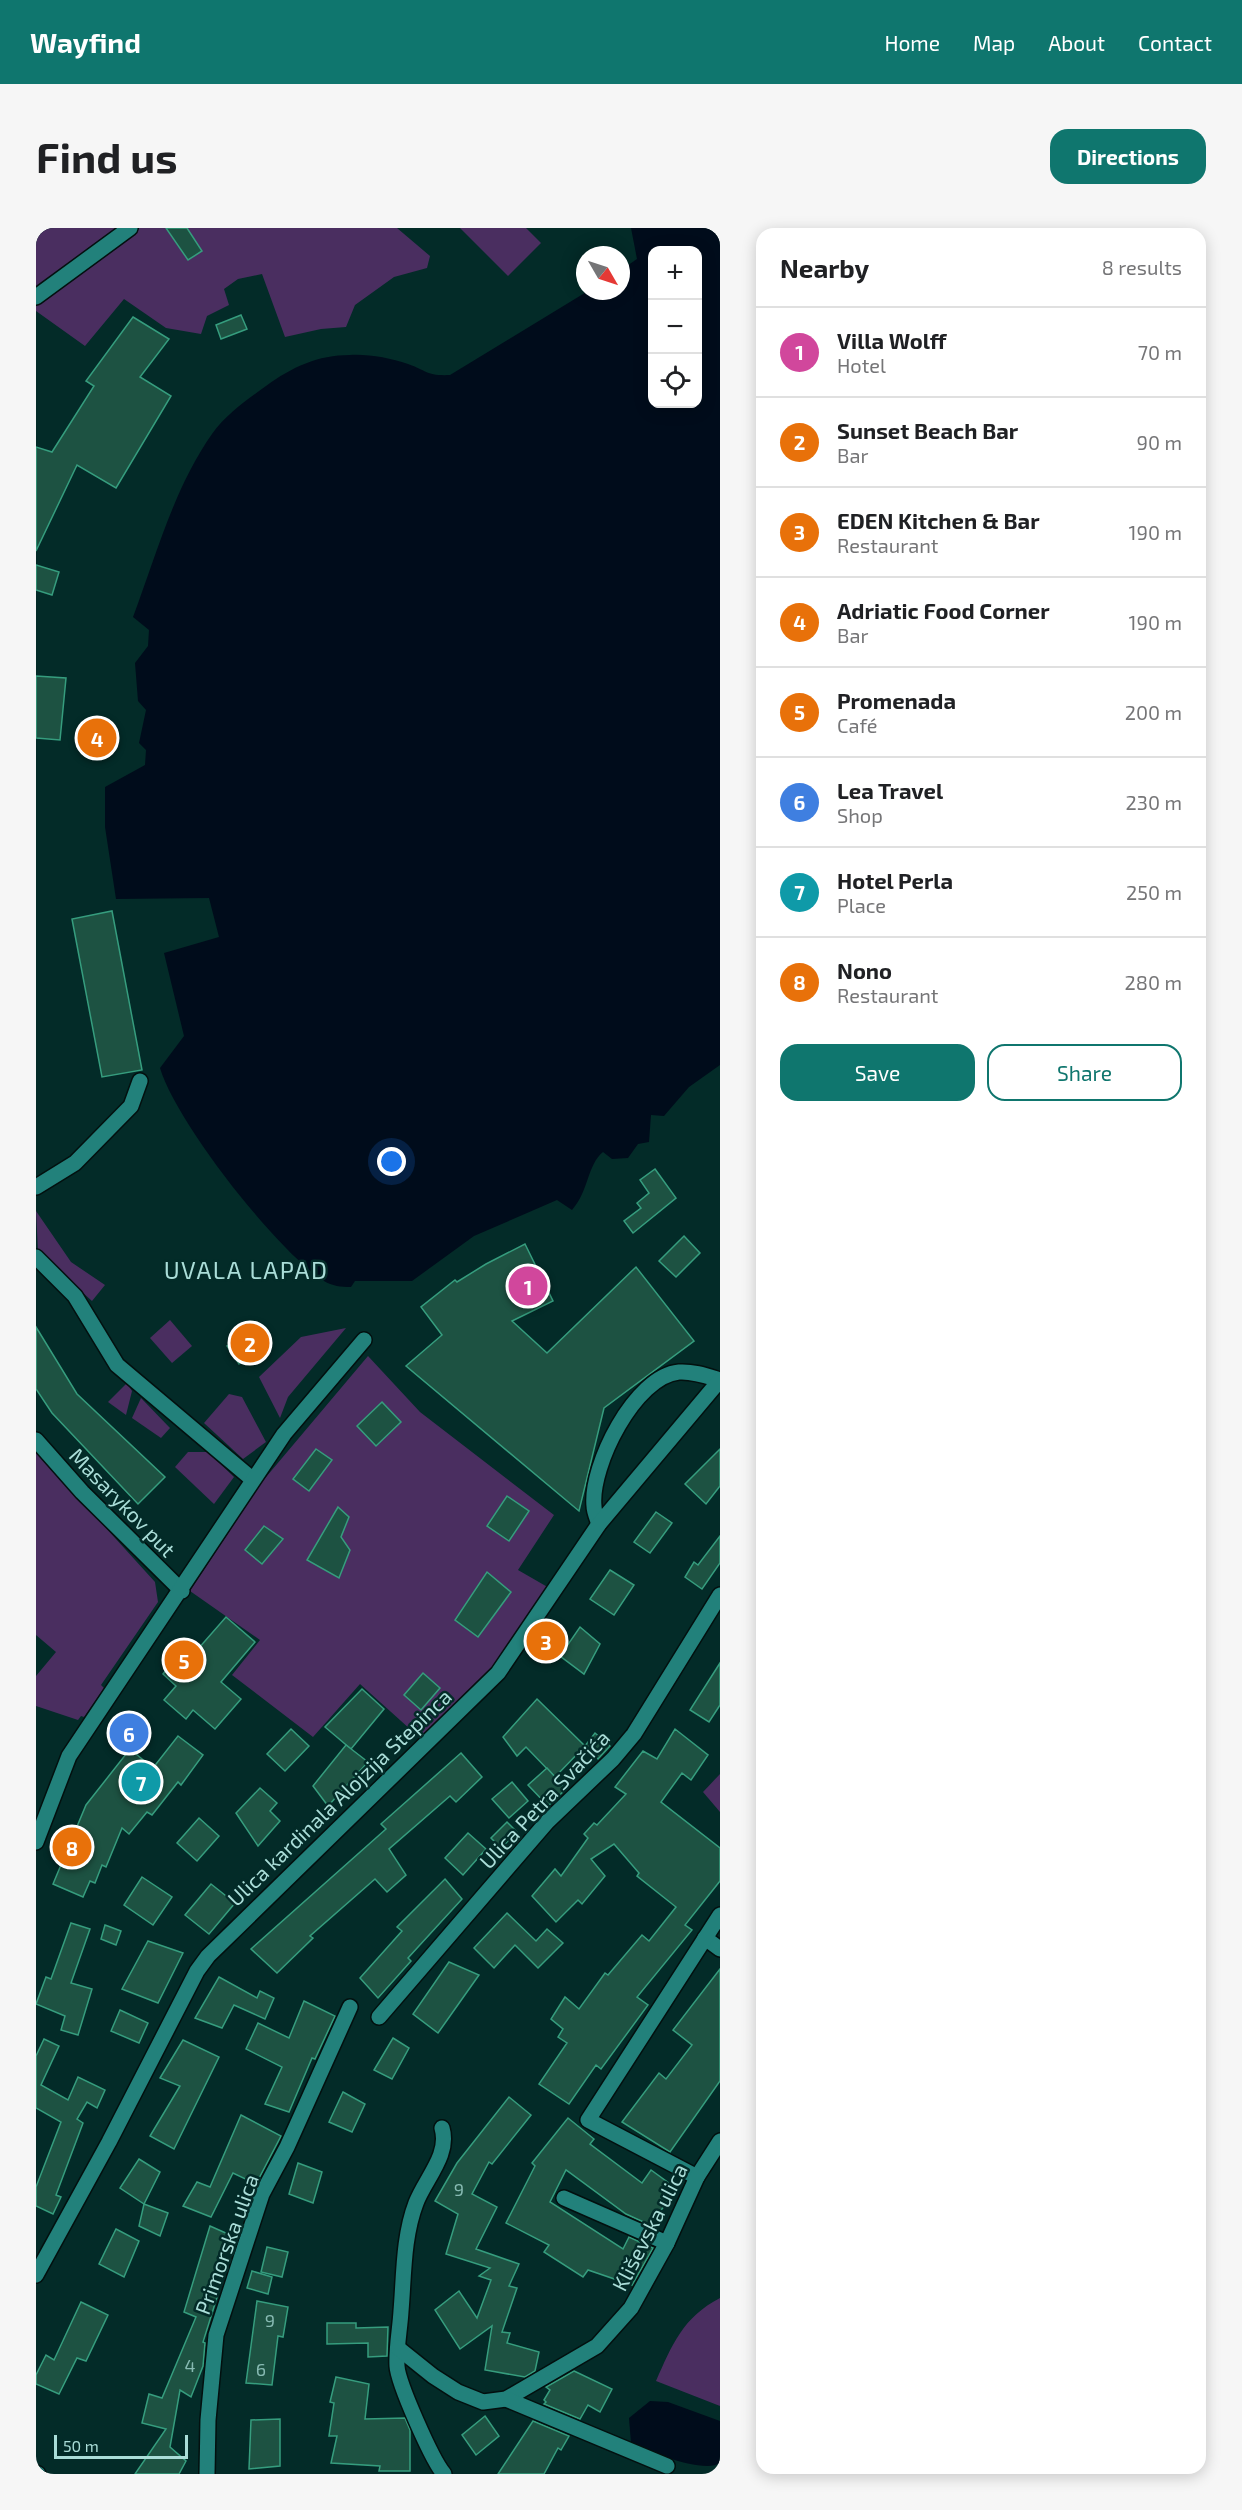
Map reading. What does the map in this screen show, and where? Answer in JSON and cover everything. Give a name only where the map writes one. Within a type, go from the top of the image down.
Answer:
[{"type":"street","points":[[36,297],[130,228]]},
{"type":"street","points":[[36,1187],[75,1163],[131,1106],[140,1080]]},
{"type":"street","points":[[36,1257],[75,1296],[117,1365],[252,1479]]},
{"type":"street","points":[[36,1842],[69,1756],[182,1591],[252,1479],[302,1412],[364,1340]]},
{"type":"street","points":[[599,1524],[594,1506],[595,1488],[610,1440],[626,1413],[664,1377],[679,1372],[702,1374],[720,1380]]},
{"type":"street","name":"Ulica kardinala Alojzija Stepinca","points":[[36,2275],[109,2142],[197,1971],[208,1956],[498,1673],[599,1524],[720,1380]]},
{"type":"street","name":"Masarykov put","points":[[36,1440],[82,1492],[182,1591]]},
{"type":"street","name":"Ulica Petra Svačića","points":[[379,2017],[547,1822],[613,1759],[634,1734],[720,1595]]},
{"type":"street","points":[[697,2177],[588,2120],[720,1915]]},
{"type":"street","points":[[705,1938],[720,1950]]},
{"type":"street","name":"Primorska ulica","points":[[207,2474],[208,2420],[216,2335],[262,2194],[287,2147],[350,2007]]},
{"type":"street","points":[[442,2128],[445,2137],[442,2152],[416,2203],[406,2246],[397,2368],[424,2437],[436,2464],[444,2474]]},
{"type":"street","name":"Kliševska ulica","points":[[398,2348],[433,2376],[458,2392],[483,2402],[506,2399],[597,2346],[631,2308],[667,2243],[697,2177],[720,2141]]},
{"type":"street","points":[[564,2198],[667,2243]]},
{"type":"street","points":[[506,2399],[667,2466]]},
{"type":"shaded area","points":[[36,228],[397,228],[430,256],[427,268],[394,277],[355,305],[346,327],[321,329],[285,337],[262,274],[238,279],[224,289],[229,305],[207,316],[201,334],[166,328],[124,299],[85,346],[36,311]]},
{"type":"shaded area","points":[[460,228],[526,228],[541,243],[508,276]]},
{"type":"shaded area","points":[[36,1211],[71,1262],[105,1285],[92,1301],[38,1252]]},
{"type":"shaded area","points":[[170,1320],[192,1346],[172,1363],[150,1338]]},
{"type":"shaded area","points":[[346,1328],[288,1397],[280,1418],[259,1377],[301,1337]]},
{"type":"shaded area","points":[[368,1356],[420,1412],[554,1515],[518,1570],[551,1589],[492,1668],[421,1739],[360,1684],[313,1737],[232,1675],[260,1640],[190,1591],[261,1483]]},
{"type":"shaded area","points":[[127,1383],[132,1391],[126,1415],[108,1402]]},
{"type":"shaded area","points":[[229,1394],[242,1397],[266,1442],[243,1459],[204,1423]]},
{"type":"shaded area","points":[[141,1398],[170,1428],[161,1438],[132,1418]]},
{"type":"shaded area","points":[[36,1451],[155,1582],[158,1602],[101,1685],[104,1688],[84,1717],[81,1716],[78,1720],[36,1706],[36,1676],[56,1652],[36,1635]]},
{"type":"shaded area","points":[[188,1452],[208,1452],[234,1477],[214,1504],[175,1467]]},
{"type":"shaded area","points":[[720,1774],[720,1812],[703,1792]]},
{"type":"shaded area","points":[[720,2298],[720,2406],[656,2381],[680,2333],[697,2314]]},
{"type":"water","points":[[631,228],[720,228],[720,1065],[689,1087],[664,1116],[651,1115],[649,1142],[638,1144],[628,1158],[612,1159],[603,1152],[594,1164],[582,1195],[572,1210],[557,1200],[474,1236],[412,1281],[355,1281],[351,1287],[333,1285],[324,1281],[304,1265],[280,1242],[230,1183],[186,1120],[160,1068],[184,1036],[164,953],[219,937],[209,898],[116,899],[105,827],[105,787],[145,765],[146,750],[139,743],[146,710],[138,701],[135,663],[148,646],[149,630],[133,617],[176,500],[199,455],[224,420],[237,407],[266,386],[306,363],[338,356],[379,357],[408,364],[431,374],[450,375],[576,298],[630,300],[630,264],[637,259]]},
{"type":"water","points":[[650,2401],[668,2402],[720,2421],[720,2463],[712,2466],[690,2464],[631,2443],[629,2418]]},
{"type":"building","points":[[166,228],[187,228],[202,251],[188,260]]},
{"type":"building","points":[[241,315],[247,329],[221,339],[216,325]]},
{"type":"building","points":[[133,317],[169,339],[140,377],[171,396],[116,488],[77,465],[36,551],[36,447],[52,452],[94,386],[86,381]]},
{"type":"building","points":[[36,565],[59,572],[52,595],[36,590]]},
{"type":"building","points":[[36,676],[66,678],[60,740],[36,738]]},
{"type":"building","points":[[112,911],[142,1070],[102,1077],[72,919]]},
{"type":"building","points":[[655,1169],[676,1198],[633,1233],[624,1221],[641,1208],[637,1203],[649,1193],[640,1180]]},
{"type":"building","points":[[684,1236],[700,1253],[676,1277],[659,1261]]},
{"type":"building","points":[[525,1244],[553,1301],[512,1321],[547,1353],[636,1267],[694,1341],[604,1408],[579,1511],[406,1366],[442,1335],[421,1307],[455,1280],[457,1282]]},
{"type":"building","points":[[36,1327],[77,1394],[165,1477],[138,1504],[52,1413],[36,1389]]},
{"type":"building","points":[[250,1331],[261,1349],[239,1364],[227,1346]]},
{"type":"building","points":[[382,1402],[401,1422],[376,1446],[357,1426]]},
{"type":"building","points":[[316,1449],[332,1460],[309,1491],[293,1479]]},
{"type":"building","points":[[720,1449],[720,1486],[706,1504],[685,1484]]},
{"type":"building","points":[[507,1496],[529,1511],[509,1541],[487,1526]]},
{"type":"building","points":[[338,1507],[349,1517],[341,1537],[350,1550],[339,1578],[307,1560]]},
{"type":"building","points":[[656,1512],[672,1523],[650,1553],[634,1542]]},
{"type":"building","points":[[264,1526],[283,1539],[262,1564],[245,1550]]},
{"type":"building","points":[[720,1536],[720,1563],[702,1589],[685,1577],[694,1562],[698,1565]]},
{"type":"building","points":[[610,1570],[634,1585],[614,1615],[590,1599]]},
{"type":"building","points":[[487,1572],[511,1592],[478,1637],[455,1620]]},
{"type":"building","points":[[226,1617],[255,1642],[221,1682],[241,1699],[215,1729],[193,1710],[186,1719],[164,1700],[176,1686],[163,1674],[183,1650],[191,1657]]},
{"type":"building","points":[[580,1627],[600,1644],[584,1674],[560,1656]]},
{"type":"building","points":[[720,1663],[720,1705],[709,1722],[690,1710]]},
{"type":"building","points":[[423,1673],[440,1688],[421,1710],[404,1695]]},
{"type":"building","points":[[362,1689],[384,1709],[351,1749],[325,1727]]},
{"type":"building","points":[[537,1699],[585,1746],[555,1777],[526,1747],[517,1756],[503,1737]]},
{"type":"building","points":[[291,1729],[309,1746],[285,1771],[267,1754]]},
{"type":"building","points":[[675,1729],[708,1755],[691,1780],[682,1773],[661,1802],[720,1848],[720,1881],[685,1925],[692,1930],[637,1997],[648,2005],[601,2069],[596,2065],[569,2104],[539,2084],[567,2043],[558,2037],[563,2029],[551,2019],[565,1997],[579,2009],[605,1973],[608,1975],[642,1935],[649,1941],[676,1907],[637,1876],[639,1873],[614,1844],[591,1859],[605,1876],[582,1904],[578,1900],[556,1922],[532,1896],[555,1869],[561,1876],[588,1838],[584,1834],[594,1823],[597,1825],[626,1794],[615,1787],[643,1751],[657,1759]]},
{"type":"building","points":[[595,1733],[610,1746],[598,1759],[585,1746]]},
{"type":"building","points":[[178,1736],[203,1755],[181,1785],[178,1782],[152,1815],[147,1812],[129,1834],[122,1828],[106,1867],[102,1865],[95,1883],[90,1881],[83,1897],[53,1884],[86,1805],[130,1749],[153,1768]]},
{"type":"building","points":[[346,1745],[368,1762],[328,1806],[313,1786]]},
{"type":"building","points":[[461,1753],[482,1777],[456,1802],[450,1796],[389,1849],[406,1875],[387,1892],[375,1879],[310,1936],[313,1938],[277,1973],[251,1949],[386,1829],[381,1824]]},
{"type":"building","points":[[547,1768],[566,1789],[548,1806],[528,1785]]},
{"type":"building","points":[[512,1782],[528,1801],[509,1818],[492,1799]]},
{"type":"building","points":[[260,1788],[277,1803],[270,1811],[280,1821],[258,1846],[236,1813]]},
{"type":"building","points":[[199,1818],[219,1836],[197,1861],[177,1843]]},
{"type":"building","points":[[507,1822],[517,1832],[501,1848],[491,1838]]},
{"type":"building","points":[[468,1833],[486,1849],[463,1875],[445,1858]]},
{"type":"building","points":[[142,1877],[172,1897],[153,1925],[124,1905]]},
{"type":"building","points":[[445,1879],[462,1899],[408,1958],[411,1961],[378,1998],[360,1978],[402,1931],[397,1927]]},
{"type":"building","points":[[211,1884],[235,1903],[209,1934],[185,1915]]},
{"type":"building","points":[[507,1913],[536,1941],[547,1929],[563,1943],[538,1968],[515,1945],[494,1968],[474,1948]]},
{"type":"building","points":[[71,1923],[90,1929],[71,1983],[92,1989],[78,2035],[61,2030],[65,2016],[36,2004],[46,1977],[51,1979]]},
{"type":"building","points":[[105,1925],[121,1931],[116,1945],[101,1939]]},
{"type":"building","points":[[148,1941],[183,1953],[158,2003],[122,1989]]},
{"type":"building","points":[[449,1962],[479,1975],[438,2033],[413,2014]]},
{"type":"building","points":[[720,1969],[720,2081],[670,2152],[622,2122],[659,2073],[666,2079],[692,2045],[673,2030]]},
{"type":"building","points":[[219,1977],[257,1998],[260,1991],[274,1998],[265,2019],[234,2005],[222,2028],[195,2018]]},
{"type":"building","points":[[304,2001],[335,2016],[315,2059],[312,2058],[289,2112],[265,2104],[282,2067],[246,2049],[258,2023],[289,2038]]},
{"type":"building","points":[[120,2010],[148,2023],[139,2043],[111,2031]]},
{"type":"building","points":[[393,2038],[409,2048],[392,2079],[374,2070]]},
{"type":"building","points":[[44,2039],[59,2046],[41,2085],[68,2100],[78,2077],[105,2090],[97,2108],[87,2102],[77,2119],[83,2123],[56,2195],[61,2197],[53,2214],[36,2206],[36,2187],[61,2122],[36,2108],[36,2056]]},
{"type":"building","points":[[183,2040],[219,2057],[174,2149],[150,2136],[180,2086],[160,2078]]},
{"type":"building","points":[[343,2092],[365,2104],[352,2132],[329,2122]]},
{"type":"building","points":[[509,2097],[531,2115],[492,2164],[489,2162],[472,2194],[497,2207],[476,2249],[519,2264],[509,2286],[517,2288],[502,2332],[510,2333],[507,2343],[539,2352],[535,2371],[525,2377],[485,2370],[492,2326],[460,2349],[435,2310],[459,2291],[477,2318],[491,2280],[479,2276],[490,2268],[446,2254],[458,2214],[435,2201],[457,2163]]},
{"type":"building","points":[[241,2115],[281,2136],[256,2184],[233,2173],[211,2217],[183,2206],[197,2182],[210,2187]]},
{"type":"building","points":[[568,2118],[594,2139],[590,2144],[642,2183],[651,2170],[677,2189],[650,2225],[626,2214],[566,2170],[550,2202],[623,2249],[629,2237],[653,2248],[632,2285],[588,2270],[583,2277],[544,2252],[549,2245],[506,2223],[535,2166],[532,2163]]},
{"type":"building","points":[[139,2159],[160,2172],[144,2204],[120,2188]]},
{"type":"building","points":[[298,2163],[322,2172],[313,2203],[289,2194]]},
{"type":"building","points":[[144,2204],[168,2213],[160,2236],[139,2226]]},
{"type":"building","points":[[210,2226],[228,2234],[214,2289],[219,2291],[203,2342],[205,2343],[203,2366],[191,2397],[180,2390],[170,2447],[186,2461],[179,2474],[135,2474],[166,2429],[142,2423],[149,2394],[162,2398],[196,2317],[184,2312]]},
{"type":"building","points":[[116,2229],[139,2241],[124,2277],[99,2264]]},
{"type":"building","points":[[267,2247],[288,2252],[282,2277],[261,2272]]},
{"type":"building","points":[[252,2271],[272,2277],[268,2294],[247,2288]]},
{"type":"building","points":[[257,2301],[288,2307],[283,2337],[278,2336],[272,2385],[246,2383]]},
{"type":"building","points":[[81,2302],[108,2315],[86,2361],[77,2358],[59,2394],[36,2384],[36,2375],[46,2355],[54,2360]]},
{"type":"building","points":[[327,2323],[356,2323],[356,2328],[388,2327],[387,2356],[368,2357],[368,2343],[327,2344]]},
{"type":"building","points":[[574,2371],[612,2389],[600,2412],[588,2405],[580,2419],[544,2404],[550,2390],[546,2387]]},
{"type":"building","points":[[336,2377],[369,2384],[365,2419],[405,2418],[410,2430],[410,2471],[379,2471],[380,2466],[331,2463],[337,2436],[329,2436],[334,2403],[330,2402]]},
{"type":"building","points":[[485,2416],[499,2436],[476,2455],[462,2435]]},
{"type":"building","points":[[280,2419],[280,2466],[249,2469],[251,2420]]},
{"type":"building","points":[[533,2421],[569,2436],[561,2450],[558,2448],[544,2474],[498,2474]]},
{"type":"place","name":"Adriatic Food Corner","points":[[97,738]]},
{"type":"place","name":"Villa Wolff","points":[[528,1286]]},
{"type":"place","name":"Sunset Beach Bar","points":[[250,1343]]},
{"type":"place","name":"EDEN Kitchen & Bar","points":[[546,1641]]},
{"type":"place","name":"Promenada","points":[[184,1660]]},
{"type":"place","name":"Lea Travel","points":[[129,1733]]},
{"type":"place","name":"Hotel Perla","points":[[141,1782]]},
{"type":"place","name":"Nono","points":[[72,1847]]},
{"type":"district","name":"UVALA LAPAD","points":[[246,1269]]}]
